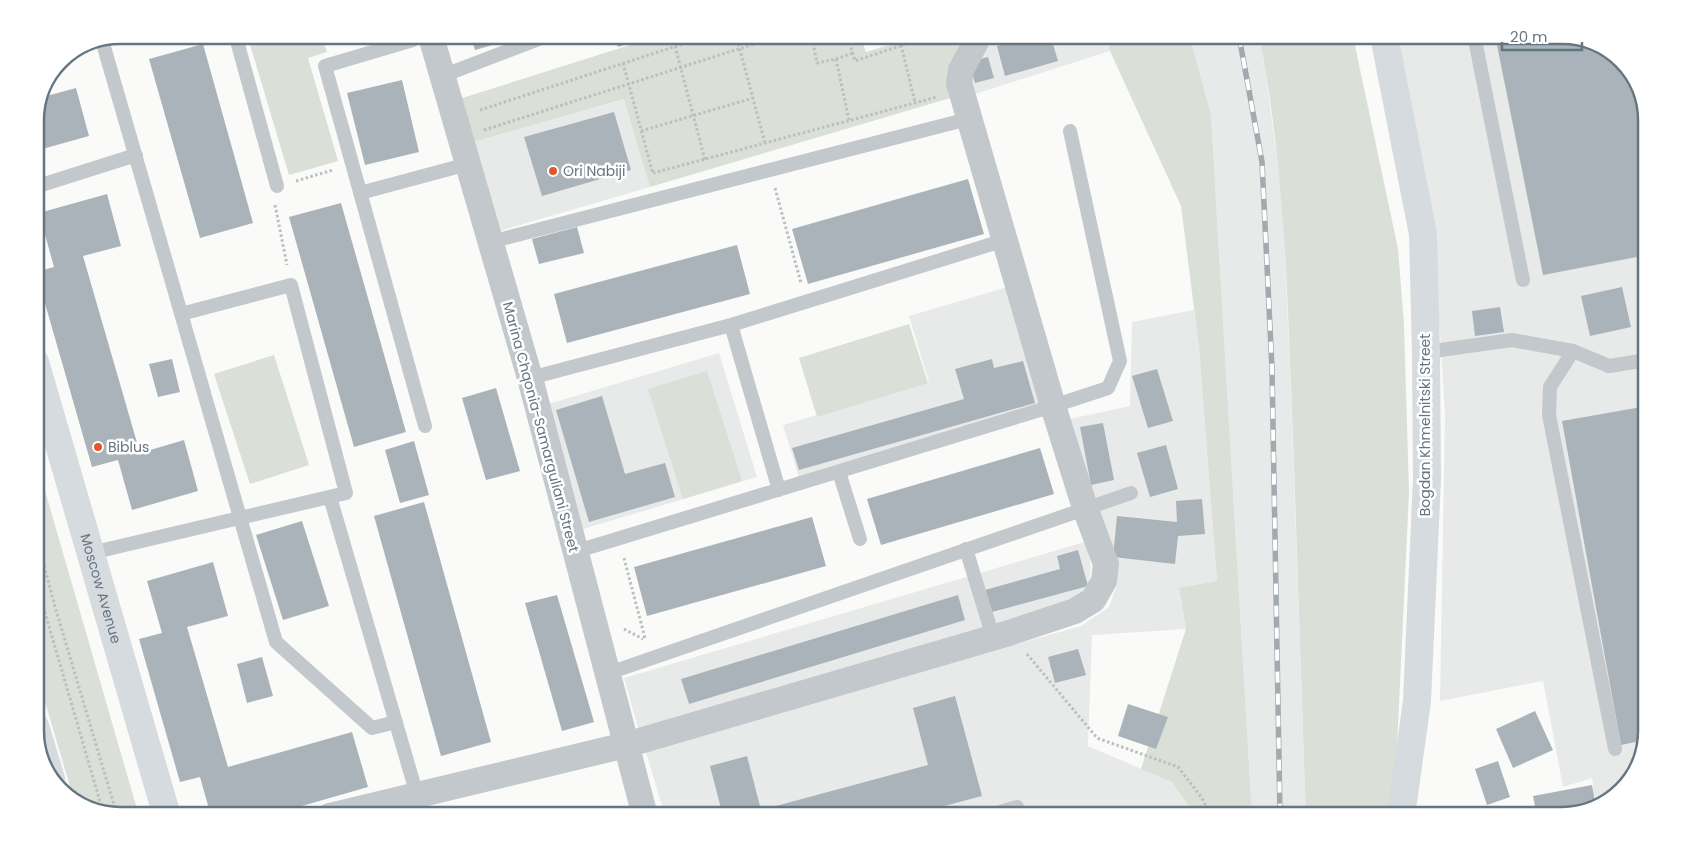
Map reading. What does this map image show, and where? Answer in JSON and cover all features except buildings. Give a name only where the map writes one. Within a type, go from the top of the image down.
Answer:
[{"type":"main road","name":"Bogdan Khmelnitski Street","points":[[1386,44],[1423,234],[1426,352],[1427,479],[1417,701],[1402,807]]},
{"type":"main road","name":"Moscow Avenue","points":[[44,393],[164,807]]},
{"type":"street","name":"Marina Chqonia-Samarguliani Street","points":[[433,44],[530,378],[642,807]]},
{"type":"street","points":[[367,807],[626,745],[1001,635],[1075,611],[1093,600],[1104,581],[1106,564],[1085,508],[1053,406],[959,83],[961,70],[975,44]]},
{"type":"lane","points":[[238,44],[277,186]]},
{"type":"lane","points":[[399,44],[325,66],[425,426]]},
{"type":"lane","points":[[442,76],[526,44]]},
{"type":"lane","points":[[1476,44],[1523,280]]},
{"type":"lane","points":[[104,45],[276,642],[372,728],[396,722]]},
{"type":"lane","points":[[490,242],[968,119]]},
{"type":"lane","points":[[574,552],[1108,388],[1120,361],[1070,131]]},
{"type":"lane","points":[[44,184],[136,155]]},
{"type":"lane","points":[[360,193],[468,164]]},
{"type":"lane","points":[[530,378],[731,325],[1005,240]]},
{"type":"lane","points":[[91,553],[346,493],[291,286],[181,314]]},
{"type":"lane","points":[[731,325],[779,490]]},
{"type":"lane","points":[[1426,352],[1512,340],[1572,351],[1610,366],[1638,361]]},
{"type":"lane","points":[[1572,351],[1550,387],[1549,415],[1615,749]]},
{"type":"lane","points":[[839,472],[860,539]]},
{"type":"lane","points":[[606,674],[1131,493]]},
{"type":"lane","points":[[330,497],[417,795]]},
{"type":"lane","points":[[966,549],[1001,635]]},
{"type":"path","points":[[457,128],[623,63],[682,44]]},
{"type":"path","points":[[738,44],[765,143]]},
{"type":"path","points":[[457,128],[629,84],[755,44]]},
{"type":"path","points":[[813,44],[817,63],[853,53]]},
{"type":"path","points":[[850,44],[855,61],[904,44]]},
{"type":"path","points":[[901,45],[915,102]]},
{"type":"path","points":[[675,46],[712,185]]},
{"type":"path","points":[[836,59],[849,120]]},
{"type":"path","points":[[623,63],[660,198]]},
{"type":"path","points":[[653,173],[961,90]]},
{"type":"path","points":[[641,131],[753,98]]},
{"type":"path","points":[[291,286],[275,204],[277,186],[353,165]]},
{"type":"path","points":[[770,170],[806,301]]},
{"type":"path","points":[[618,539],[651,658]]},
{"type":"path","points":[[44,565],[115,807]]},
{"type":"path","points":[[44,609],[101,805]]},
{"type":"path","points":[[1001,635],[1097,738],[1178,767],[1202,798],[1206,807]]},
{"type":"shaded area","points":[[250,44],[324,44],[327,52],[308,58],[338,161],[289,175]]},
{"type":"shaded area","points":[[633,44],[863,44],[866,52],[892,44],[970,44],[957,96],[650,187],[624,99],[470,143],[456,100]]},
{"type":"shaded area","points":[[979,44],[1108,44],[1110,51],[969,96],[966,72]]},
{"type":"shaded area","points":[[1108,44],[1192,44],[1211,115],[1251,807],[1189,807],[1172,782],[1141,769],[1186,629],[1179,588],[1217,581],[1199,347],[1181,206]]},
{"type":"shaded area","points":[[1192,44],[1260,44],[1282,194],[1306,807],[1251,807],[1211,115]]},
{"type":"shaded area","points":[[1260,44],[1355,44],[1398,249],[1404,325],[1409,492],[1397,747],[1389,807],[1306,807],[1286,270],[1279,176]]},
{"type":"shaded area","points":[[1398,44],[1572,44],[1596,52],[1619,70],[1630,86],[1637,105],[1638,115],[1638,741],[1636,751],[1625,773],[1608,791],[1595,799],[1592,778],[1563,787],[1543,681],[1440,701],[1445,415],[1434,237]]},
{"type":"shaded area","points":[[625,99],[650,187],[493,233],[470,143]]},
{"type":"shaded area","points":[[1011,286],[1047,406],[799,478],[783,425],[929,382],[909,316]]},
{"type":"shaded area","points":[[1194,310],[1199,347],[1217,582],[1179,589],[1186,629],[1092,635],[1088,746],[1172,782],[1189,807],[662,807],[645,749],[1081,626],[1109,607],[1116,588],[1114,568],[1065,420],[1130,406],[1132,322]]},
{"type":"shaded area","points":[[909,324],[928,383],[817,417],[799,358]]},
{"type":"shaded area","points":[[719,353],[757,477],[580,530],[545,405]]},
{"type":"shaded area","points":[[274,355],[309,465],[250,484],[214,374]]},
{"type":"shaded area","points":[[707,371],[742,481],[683,499],[648,389]]},
{"type":"shaded area","points":[[44,487],[136,807],[105,806],[86,799],[71,788],[44,698]]},
{"type":"shaded area","points":[[1088,541],[1091,569],[1088,589],[1081,601],[639,731],[624,678]]},
{"type":"railway","points":[[1240,44],[1262,162],[1272,369],[1280,807]]},
{"type":"place","name":"Ori Nabiji","points":[[553,171]]},
{"type":"place","name":"Biblus","points":[[98,447]]}]
